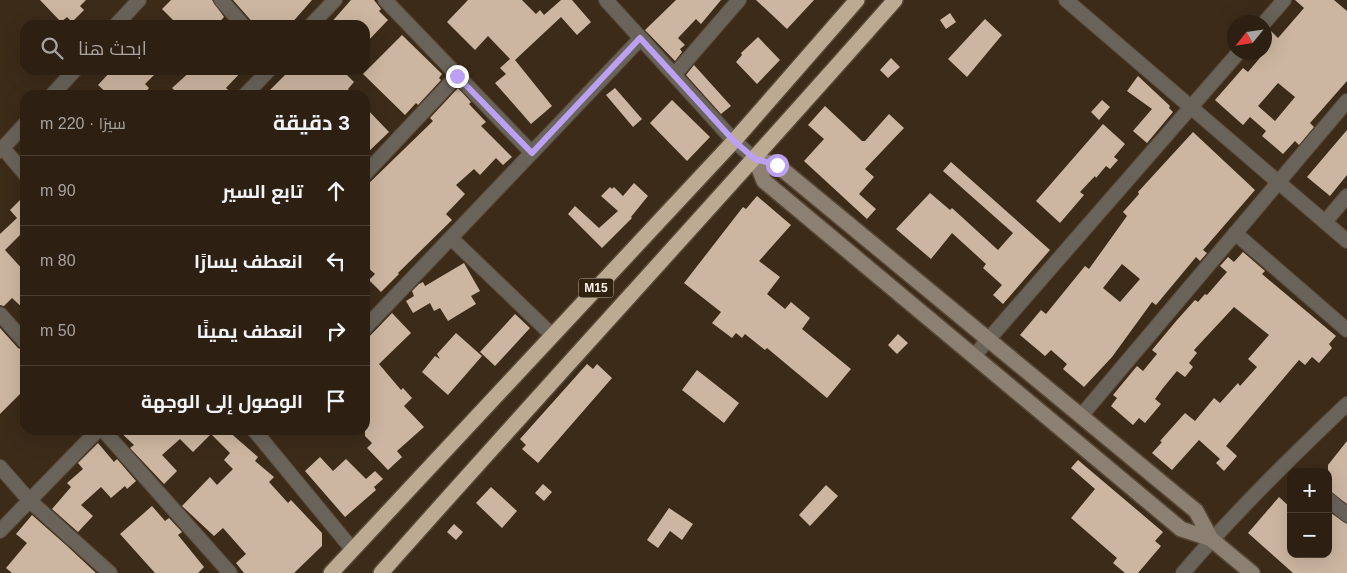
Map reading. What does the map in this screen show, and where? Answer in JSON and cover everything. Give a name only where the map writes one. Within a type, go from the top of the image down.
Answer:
[{"type":"highway","name":"M15","points":[[331,573],[734,141],[857,0]]},
{"type":"highway","name":"M15","points":[[381,573],[528,408],[755,159],[895,0]]},
{"type":"street","points":[[121,20],[139,0]]},
{"type":"street","points":[[221,0],[239,20]]},
{"type":"street","points":[[316,20],[335,0]]},
{"type":"street","points":[[385,0],[532,153]]},
{"type":"street","points":[[606,0],[734,141],[755,159],[777,165],[1196,511],[1211,539]]},
{"type":"street","points":[[674,75],[739,0]]},
{"type":"street","points":[[1066,0],[1347,241]]},
{"type":"street","points":[[1271,15],[1284,0]]},
{"type":"street","points":[[370,323],[640,38]]},
{"type":"street","points":[[974,356],[1232,60]]},
{"type":"street","points":[[57,90],[70,75]]},
{"type":"street","points":[[250,90],[264,75]]},
{"type":"street","points":[[370,169],[457,76]]},
{"type":"street","points":[[1081,416],[1347,102]]},
{"type":"street","points":[[20,129],[1,150],[20,169]]},
{"type":"street","points":[[755,159],[764,181],[974,356],[1181,528],[1211,539],[1252,573]]},
{"type":"street","points":[[1325,222],[1347,196]]},
{"type":"street","points":[[1235,233],[1347,330]]},
{"type":"street","points":[[451,238],[552,335]]},
{"type":"street","points":[[0,314],[20,336]]},
{"type":"street","points":[[1183,573],[1211,539],[1286,462],[1347,404]]},
{"type":"street","points":[[0,531],[93,435]]},
{"type":"street","points":[[107,435],[230,573]]},
{"type":"street","points":[[263,435],[352,549]]},
{"type":"street","points":[[1286,462],[1293,468]]},
{"type":"street","points":[[0,467],[30,501],[110,573]]},
{"type":"street","points":[[1332,502],[1347,514]]},
{"type":"building","points":[[40,0],[86,0],[80,6],[84,10],[74,20],[70,20],[67,17],[63,20],[59,20]]},
{"type":"building","points":[[171,0],[212,0],[224,17],[221,20],[173,20],[162,9]]},
{"type":"building","points":[[233,0],[312,0],[294,20],[251,20]]},
{"type":"building","points":[[351,0],[374,0],[381,9],[379,11],[388,20],[370,39],[370,20],[333,20]]},
{"type":"building","points":[[468,0],[522,0],[536,14],[540,10],[544,15],[561,0],[572,0],[591,22],[577,35],[561,17],[515,60],[552,106],[531,124],[495,83],[506,74],[500,68],[510,59],[488,36],[475,50],[447,22]]},
{"type":"building","points":[[676,0],[721,0],[701,24],[696,19],[678,38],[685,45],[680,49],[682,52],[675,61],[645,30]]},
{"type":"building","points":[[756,0],[814,0],[787,29]]},
{"type":"building","points":[[1295,0],[1334,0],[1347,11],[1347,81],[1310,123],[1314,127],[1299,145],[1295,141],[1283,154],[1262,136],[1266,131],[1250,117],[1243,125],[1215,100],[1243,68],[1248,72],[1258,60],[1272,60],[1272,32],[1278,38],[1304,8]],"holes":[[[1278,83],[1295,97],[1275,121],[1258,106]]]},
{"type":"building","points":[[950,13],[956,22],[946,29],[940,20]]},
{"type":"building","points":[[985,19],[1002,35],[967,77],[948,59]]},
{"type":"building","points":[[402,35],[442,74],[439,78],[441,80],[418,105],[416,103],[405,115],[364,75],[370,75],[370,67]]},
{"type":"building","points":[[758,37],[780,60],[757,84],[736,62],[742,55],[741,53]]},
{"type":"building","points":[[891,58],[900,67],[888,78],[880,70]]},
{"type":"building","points":[[694,65],[731,106],[721,114],[686,75]]},
{"type":"building","points":[[107,75],[154,75],[145,84],[149,88],[147,90],[104,90],[98,85]]},
{"type":"building","points":[[186,75],[238,75],[226,88],[228,90],[174,90],[172,88]]},
{"type":"building","points":[[285,75],[347,75],[354,82],[349,90],[270,90]]},
{"type":"building","points":[[1138,76],[1170,106],[1169,108],[1173,112],[1147,143],[1133,131],[1152,109],[1127,91]]},
{"type":"building","points":[[458,88],[471,102],[469,104],[486,122],[481,126],[512,157],[503,165],[496,158],[480,175],[474,169],[456,185],[465,194],[446,214],[452,220],[381,292],[370,281],[375,274],[370,270],[370,182],[433,121],[430,118]]},
{"type":"building","points":[[615,88],[642,119],[633,127],[606,95]]},
{"type":"building","points":[[672,100],[710,137],[687,161],[650,123]]},
{"type":"building","points":[[1102,100],[1110,107],[1099,120],[1091,112]]},
{"type":"building","points":[[825,106],[862,141],[865,141],[889,114],[904,128],[865,169],[874,177],[859,194],[876,209],[867,219],[804,161],[824,139],[808,125]]},
{"type":"building","points":[[370,112],[389,132],[370,150]]},
{"type":"building","points":[[1103,124],[1125,144],[1114,157],[1118,160],[1110,169],[1106,166],[1080,192],[1084,195],[1060,223],[1036,201]]},
{"type":"building","points":[[1347,130],[1347,175],[1330,196],[1307,177]]},
{"type":"building","points":[[1193,132],[1255,190],[1203,250],[1207,253],[1200,261],[1196,257],[1156,305],[1152,302],[1112,357],[1084,387],[1063,369],[1067,364],[1051,350],[1045,356],[1020,335],[1041,310],[1046,314],[1085,266],[1089,269],[1127,216],[1123,212],[1139,194],[1138,192]],"holes":[[[1122,264],[1140,279],[1120,302],[1103,288]]]},
{"type":"building","points":[[951,162],[1050,250],[1003,304],[993,295],[1002,285],[983,268],[986,264],[952,233],[931,259],[896,229],[930,193],[950,210],[952,208],[998,250],[1013,233],[943,171]]},
{"type":"building","points":[[634,183],[648,196],[632,218],[602,248],[568,214],[575,206],[599,228],[618,211],[601,196],[610,187],[612,189],[614,187],[623,196]]},
{"type":"building","points":[[757,196],[791,225],[759,261],[780,277],[767,294],[785,309],[791,302],[810,318],[802,329],[851,369],[827,398],[767,348],[765,350],[745,334],[742,338],[736,333],[732,338],[712,323],[721,312],[684,283],[743,207],[746,209]]},
{"type":"building","points":[[20,200],[20,235],[5,250],[20,266],[20,305],[12,298],[4,306],[0,305],[0,234],[17,218],[10,210]]},
{"type":"building","points":[[1243,252],[1265,271],[1262,274],[1336,336],[1329,344],[1332,348],[1319,363],[1312,357],[1305,365],[1299,360],[1226,446],[1237,456],[1224,471],[1216,463],[1220,459],[1199,440],[1172,470],[1152,453],[1162,442],[1160,441],[1185,413],[1195,421],[1214,398],[1220,403],[1238,383],[1240,386],[1257,367],[1248,359],[1269,335],[1234,307],[1194,350],[1197,353],[1189,363],[1193,367],[1185,377],[1177,371],[1163,388],[1155,399],[1161,404],[1145,423],[1139,418],[1133,425],[1111,406],[1117,398],[1113,395],[1137,366],[1143,371],[1157,354],[1152,350],[1177,320],[1195,300],[1198,302],[1205,294],[1207,295],[1227,272],[1220,266],[1228,257],[1234,262]]},
{"type":"building","points":[[464,263],[480,291],[471,296],[476,304],[448,321],[440,308],[434,311],[430,303],[413,313],[406,301],[414,296],[412,291],[419,284],[423,282],[425,286]]},
{"type":"building","points":[[392,313],[411,333],[379,364],[401,390],[403,388],[412,398],[404,406],[424,427],[397,451],[402,457],[388,470],[367,448],[372,443],[365,436],[370,435],[370,336]]},
{"type":"building","points":[[515,314],[530,328],[495,366],[480,352]]},
{"type":"building","points":[[0,328],[20,349],[20,394],[0,414]]},
{"type":"building","points":[[456,333],[482,356],[448,395],[422,372],[435,356],[440,359],[437,354]]},
{"type":"building","points":[[898,334],[908,343],[897,354],[888,345]]},
{"type":"building","points":[[587,364],[593,369],[597,364],[612,378],[538,463],[522,449],[526,445],[520,439]]},
{"type":"building","points":[[697,370],[739,403],[724,423],[682,390]]},
{"type":"building","points":[[123,435],[210,435],[193,452],[180,439],[162,455],[177,471],[164,484],[130,448],[134,445]]},
{"type":"building","points":[[212,435],[233,435],[258,457],[255,461],[274,477],[269,482],[288,503],[291,500],[322,533],[322,546],[294,573],[244,573],[236,563],[246,554],[223,528],[214,536],[182,506],[210,477],[217,485],[233,469],[224,460],[230,453]]},
{"type":"building","points":[[1347,441],[1347,504],[1332,493],[1332,468],[1328,468],[1328,465]]},
{"type":"building","points":[[98,443],[114,462],[117,459],[136,481],[127,489],[125,486],[111,498],[101,487],[81,505],[93,516],[78,532],[52,509],[71,487],[67,483],[83,469],[78,463]]},
{"type":"building","points":[[320,457],[333,471],[346,459],[366,479],[375,471],[383,479],[374,487],[376,490],[345,517],[305,471]]},
{"type":"building","points":[[1078,460],[1163,532],[1155,541],[1161,546],[1138,573],[1125,573],[1113,563],[1117,558],[1071,518],[1095,489],[1071,468]]},
{"type":"building","points":[[543,484],[552,492],[544,501],[535,493]]},
{"type":"building","points":[[826,485],[838,496],[810,526],[799,515]]},
{"type":"building","points":[[491,487],[517,511],[502,528],[476,503]]},
{"type":"building","points":[[1279,497],[1287,504],[1287,558],[1332,558],[1332,514],[1347,524],[1347,573],[1293,573],[1248,533]]},
{"type":"building","points":[[152,506],[165,521],[169,518],[182,532],[178,535],[204,567],[198,573],[155,573],[120,534]]},
{"type":"building","points":[[669,508],[693,524],[682,540],[670,531],[658,548],[647,540]]},
{"type":"building","points":[[32,515],[96,573],[12,573],[6,568],[27,543],[16,534]]},
{"type":"building","points":[[454,524],[463,532],[456,540],[447,532]]},
{"type":"route","points":[[457,76],[532,153],[640,38],[734,141],[755,159],[777,165]]}]
